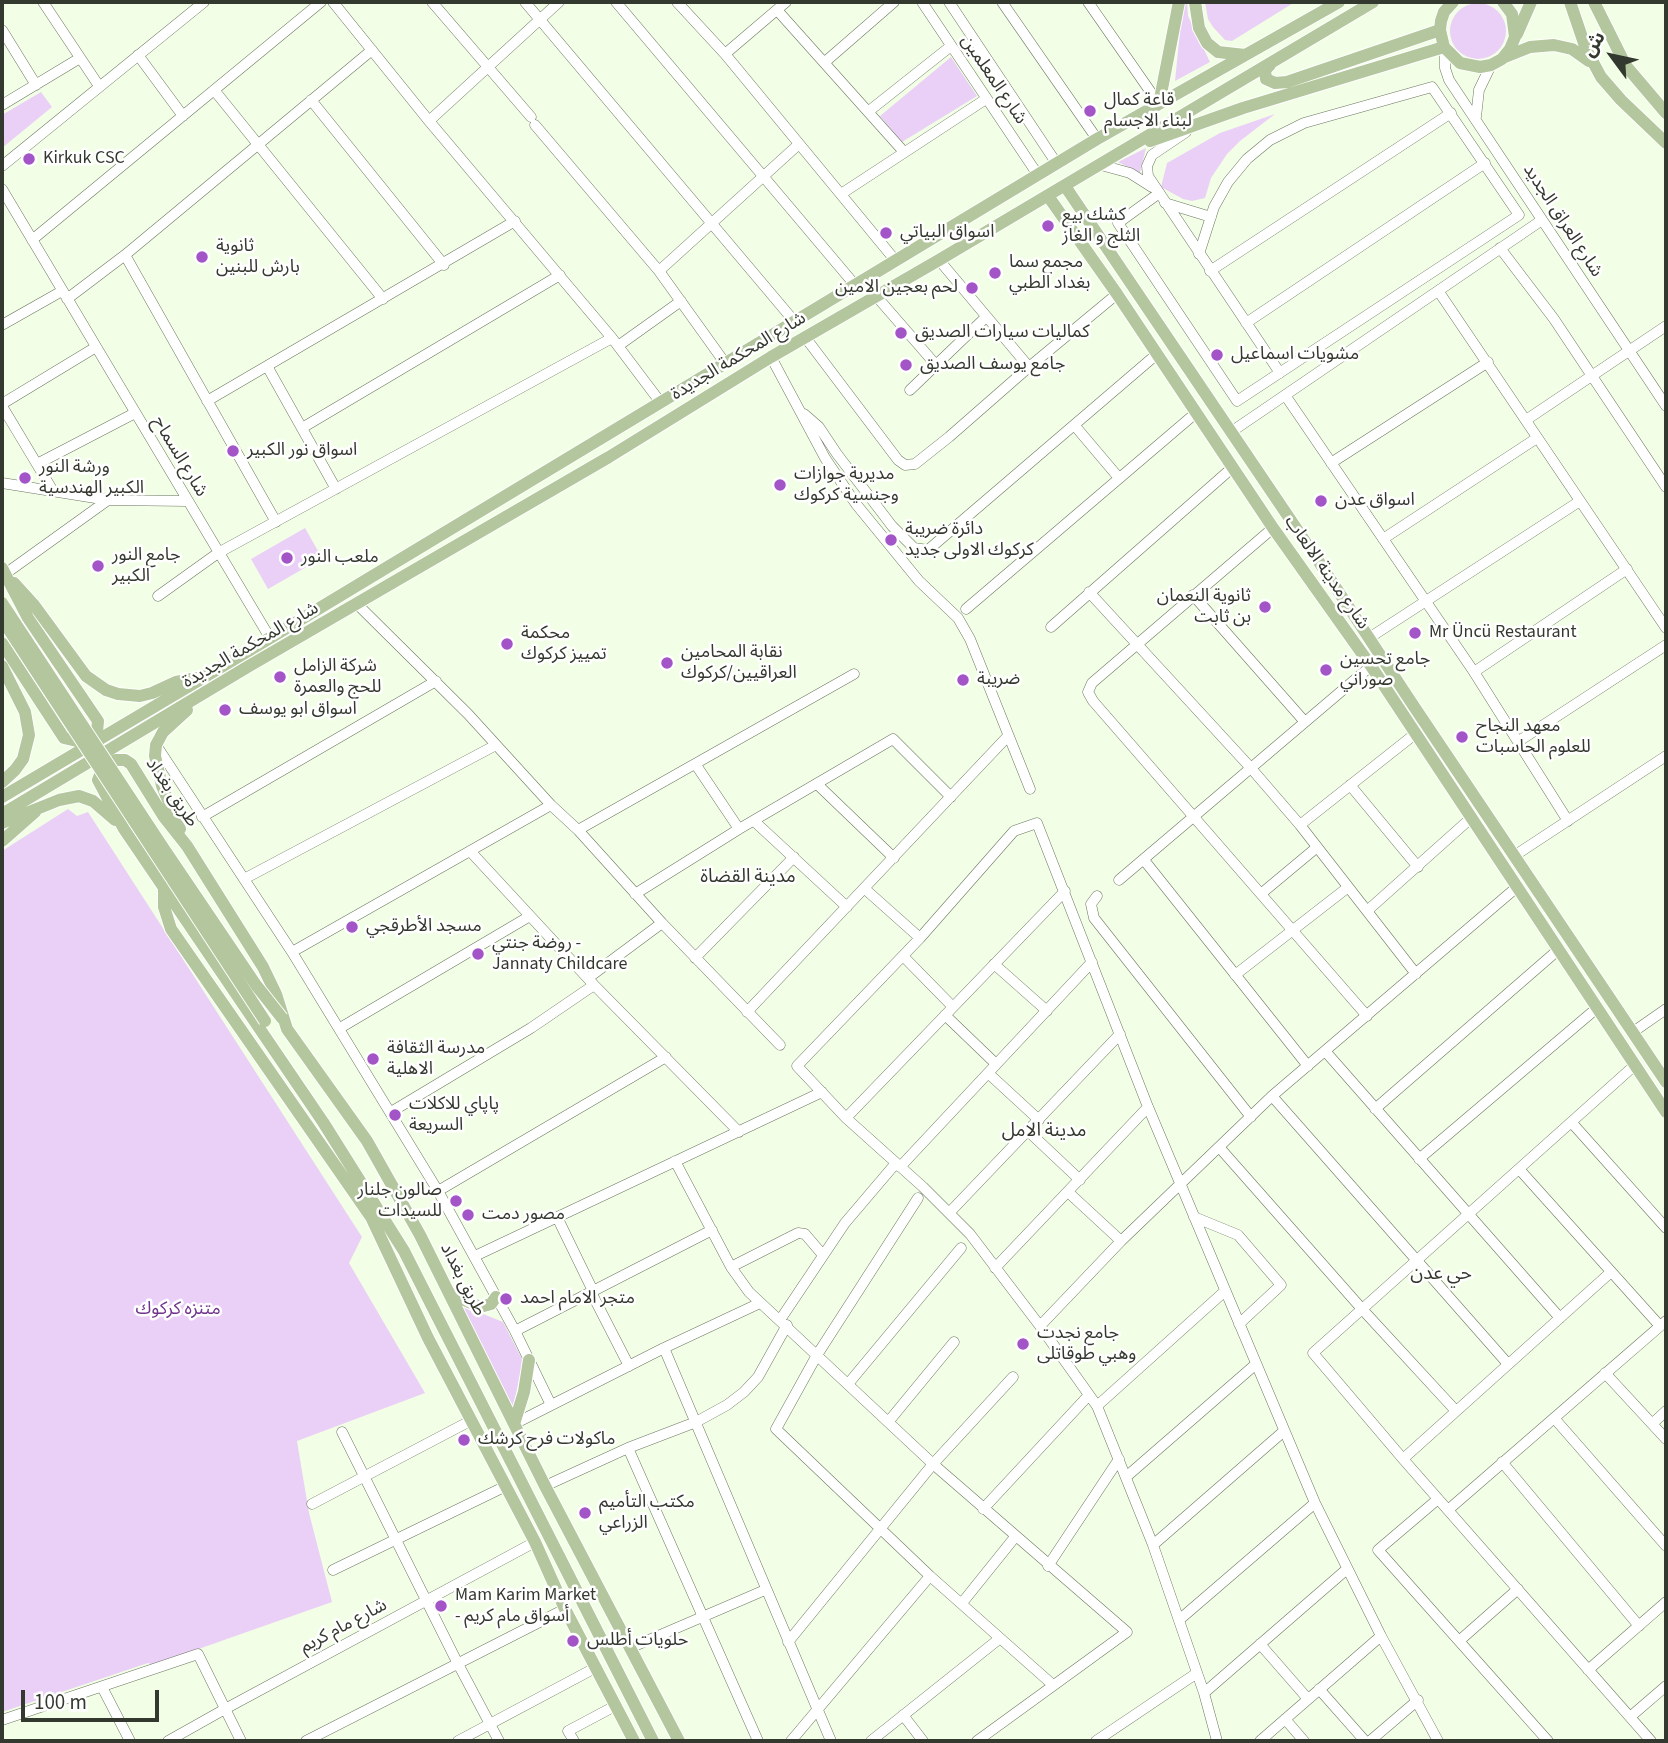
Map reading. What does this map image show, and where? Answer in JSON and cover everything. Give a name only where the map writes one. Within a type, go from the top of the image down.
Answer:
[{"type":"main road","points":[[1195,2],[1199,28],[1207,43],[1218,52],[1246,55]]},
{"type":"main road","name":"شارع المحكمة الجديدة","points":[[2,797],[1097,139],[1339,2]]},
{"type":"main road","name":"شارع المحكمة الجديدة","points":[[2,814],[609,457],[771,357],[1101,165],[1373,2]]},
{"type":"main road","points":[[1452,2],[1444,12],[1440,30],[1444,48],[1460,63],[1470,67],[1496,62],[1530,47],[1554,45],[1572,49],[1592,62]]},
{"type":"main road","points":[[1503,2],[1512,14],[1515,37]]},
{"type":"main road","points":[[1496,62],[1510,49],[1531,2]]},
{"type":"main road","points":[[1570,2],[1592,62],[1613,92],[1666,143]]},
{"type":"main road","points":[[1594,2],[1626,66],[1666,113]]},
{"type":"main road","points":[[1159,104],[1177,4]]},
{"type":"main road","points":[[1272,63],[1265,70],[1266,79],[1275,83],[1287,82],[1440,30]]},
{"type":"main road","points":[[1126,149],[1243,108],[1444,48]]},
{"type":"main road","name":"شارع مدينة الالعاب","points":[[1065,186],[1320,562],[1666,1082]]},
{"type":"main road","name":"شارع مدينة الالعاب","points":[[1048,196],[1197,412],[1273,528],[1371,666],[1666,1111]]},
{"type":"main road","points":[[1305,573],[1320,562]]},
{"type":"main road","points":[[2,643],[64,738],[77,741],[97,732],[98,721],[28,618],[4,571]]},
{"type":"main road","points":[[4,571],[34,605],[86,676],[106,690],[140,696],[176,682],[204,677]]},
{"type":"main road","points":[[2,603],[162,846],[260,991],[282,1018]]},
{"type":"main road","points":[[2,619],[265,1021],[281,1062]]},
{"type":"main road","points":[[2,666],[26,712],[29,724],[23,759],[2,782]]},
{"type":"main road","points":[[187,846],[158,773],[156,745],[163,732],[211,689]]},
{"type":"main road","name":"طريق بغداد","points":[[653,1741],[404,1251],[312,1106],[124,829],[98,780],[102,770],[120,759],[131,764],[164,817],[187,846],[263,967],[276,994],[287,1029],[367,1141],[420,1235],[545,1486],[679,1741]]},
{"type":"main road","points":[[2,823],[71,797],[86,798],[124,829]]},
{"type":"main road","points":[[2,841],[40,807]]},
{"type":"main road","points":[[164,889],[164,907],[171,929],[371,1217],[398,1277],[535,1542],[565,1609],[631,1737],[643,1723]]},
{"type":"main road","points":[[303,1119],[312,1106]]},
{"type":"main road","points":[[450,1294],[480,1307],[491,1304],[496,1297]]},
{"type":"main road","points":[[441,1362],[456,1354]]},
{"type":"main road","points":[[514,1424],[524,1392],[529,1360]]},
{"type":"main road","points":[[478,1432],[493,1424]]},
{"type":"main road","points":[[545,1565],[559,1557]]},
{"type":"main road","points":[[619,1676],[641,1668]]},
{"type":"street","points":[[43,2],[99,86]]},
{"type":"street","points":[[2,166],[204,2]]},
{"type":"street","points":[[32,240],[321,2]]},
{"type":"street","points":[[333,2],[615,342],[661,402]]},
{"type":"street","points":[[432,2],[659,271],[725,363]]},
{"type":"street","points":[[525,2],[794,321]]},
{"type":"street","points":[[429,121],[559,2]]},
{"type":"street","points":[[616,2],[855,285]]},
{"type":"street","points":[[678,2],[725,54],[895,260]]},
{"type":"street","points":[[725,54],[786,2]]},
{"type":"street","points":[[825,62],[894,2]]},
{"type":"street","name":"شارع المعلمين","points":[[922,2],[1038,175]]},
{"type":"street","name":"شارع المعلمين","points":[[949,2],[1057,164]]},
{"type":"street","points":[[1002,2],[1097,139]]},
{"type":"street","points":[[1088,2],[1159,104]]},
{"type":"street","points":[[777,10],[904,152]]},
{"type":"street","points":[[2,30],[36,85]]},
{"type":"street","points":[[869,111],[951,46]]},
{"type":"street","name":"شارع العراق الجديد","points":[[1444,48],[1449,80],[1666,406]]},
{"type":"street","points":[[2,325],[65,295],[125,255],[372,50]]},
{"type":"street","points":[[138,55],[183,116]]},
{"type":"street","points":[[2,105],[80,58]]},
{"type":"street","points":[[1477,121],[1476,100],[1496,62]]},
{"type":"street","points":[[1159,196],[1118,223],[1237,401],[1519,215],[1432,87],[1291,128],[1270,140],[1247,159],[1224,189],[1199,254]]},
{"type":"street","points":[[214,90],[383,299]]},
{"type":"street","points":[[841,194],[986,99]]},
{"type":"street","points":[[311,100],[444,265]]},
{"type":"street","points":[[1210,271],[1451,113]]},
{"type":"street","points":[[1196,125],[1156,152],[1149,159],[1147,172],[1159,196],[1280,373]]},
{"type":"street","points":[[659,271],[799,144]]},
{"type":"street","points":[[1246,323],[1485,163]]},
{"type":"street","points":[[1101,165],[1129,173],[1159,196],[1211,217]]},
{"type":"street","name":"شارع السماح","points":[[2,189],[270,638]]},
{"type":"street","points":[[1231,432],[1542,220]]},
{"type":"street","points":[[207,401],[444,265],[515,221]]},
{"type":"street","points":[[1500,248],[1554,319],[1666,487]]},
{"type":"street","points":[[125,255],[276,522]]},
{"type":"street","points":[[939,260],[1028,367]]},
{"type":"street","points":[[302,428],[560,275]]},
{"type":"street","points":[[1439,292],[1666,628]]},
{"type":"street","points":[[805,337],[898,460],[905,465],[915,464],[1117,294]]},
{"type":"street","points":[[877,297],[936,365]]},
{"type":"street","points":[[158,596],[218,553],[615,342],[681,301]]},
{"type":"street","points":[[910,390],[986,317]]},
{"type":"street","points":[[1526,420],[1666,326]]},
{"type":"street","points":[[53,491],[2,405],[96,347]]},
{"type":"street","points":[[799,410],[819,427],[892,526],[914,548],[929,550],[1157,354]]},
{"type":"street","points":[[771,357],[825,458],[856,504],[919,581],[958,618],[970,639],[1030,789]]},
{"type":"street","points":[[1331,463],[1488,362]]},
{"type":"street","points":[[267,366],[336,489]]},
{"type":"street","points":[[1285,395],[1474,673],[1568,821]]},
{"type":"street","points":[[966,609],[1197,412]]},
{"type":"street","points":[[37,464],[135,413]]},
{"type":"street","points":[[1075,426],[1119,478]]},
{"type":"street","points":[[1383,539],[1537,438]]},
{"type":"street","points":[[1051,627],[1232,468]]},
{"type":"street","points":[[2,483],[108,500],[187,501]]},
{"type":"street","points":[[4,571],[108,500]]},
{"type":"street","points":[[1369,638],[1580,501]]},
{"type":"street","points":[[1273,528],[1092,683],[1088,692],[1367,1016]]},
{"type":"street","points":[[1474,673],[1628,569]]},
{"type":"street","points":[[1089,592],[1139,643],[1300,825],[1416,974]]},
{"type":"street","points":[[1193,594],[1306,722]]},
{"type":"street","points":[[357,604],[436,681],[780,1045]]},
{"type":"street","points":[[1519,741],[1666,645]]},
{"type":"street","points":[[1119,880],[1371,666]]},
{"type":"street","points":[[578,830],[854,674]]},
{"type":"street","points":[[202,817],[436,681]]},
{"type":"street","points":[[1300,825],[1415,734]]},
{"type":"street","points":[[747,1012],[1008,736]]},
{"type":"street","points":[[635,894],[739,829],[893,740],[951,797]]},
{"type":"street","points":[[156,745],[292,952],[391,1112],[475,1256],[551,1405]]},
{"type":"street","points":[[244,879],[496,745]]},
{"type":"street","points":[[1514,856],[1666,756]]},
{"type":"street","points":[[696,765],[739,829]]},
{"type":"street","points":[[818,785],[894,858]]},
{"type":"street","points":[[1350,785],[1418,867]]},
{"type":"street","points":[[292,952],[551,805]]},
{"type":"street","points":[[1367,911],[1471,818]]},
{"type":"street","points":[[754,821],[848,907]]},
{"type":"street","points":[[1217,1741],[1204,1693],[1153,1545],[1097,1406],[1040,1325],[970,1234],[846,1118],[797,1066],[920,938],[1014,831],[1037,823],[1148,1107],[1315,1503],[1381,1636],[1438,1741]]},
{"type":"street","points":[[1262,893],[1316,848]]},
{"type":"street","points":[[470,851],[591,982],[739,1132]]},
{"type":"street","points":[[695,958],[794,857]]},
{"type":"street","points":[[1144,860],[1308,1066]]},
{"type":"street","points":[[1040,1325],[1121,1241],[1272,1096],[1517,887]]},
{"type":"street","points":[[1235,975],[1347,888]]},
{"type":"street","points":[[865,889],[920,938]]},
{"type":"street","points":[[846,1118],[1065,891]]},
{"type":"street","points":[[1097,897],[1091,904],[1094,918],[1251,1116]]},
{"type":"street","points":[[340,1028],[530,916]]},
{"type":"street","points":[[391,1112],[531,1028],[663,923]]},
{"type":"street","points":[[1376,1108],[1558,950]]},
{"type":"street","points":[[903,956],[953,1007]]},
{"type":"street","points":[[545,1486],[628,1448],[696,1422],[744,1392],[758,1377],[822,1254],[845,1223],[1092,962]]},
{"type":"street","points":[[994,964],[1047,1011]]},
{"type":"street","points":[[1419,1159],[1597,1007]]},
{"type":"street","points":[[1633,1032],[1666,1009]]},
{"type":"street","points":[[945,1015],[996,1065]]},
{"type":"street","points":[[949,1213],[1120,1034]]},
{"type":"street","points":[[1325,1051],[1560,1318]]},
{"type":"street","points":[[438,1191],[666,1057]]},
{"type":"street","points":[[1635,1065],[1313,1353],[1651,1741]]},
{"type":"street","points":[[988,1073],[1039,1120]]},
{"type":"street","points":[[475,1256],[822,1092]]},
{"type":"street","points":[[1272,1096],[1508,1364]]},
{"type":"street","points":[[995,1268],[1148,1107]]},
{"type":"street","points":[[1572,1123],[1666,1228]]},
{"type":"street","points":[[1028,1131],[1080,1180]]},
{"type":"street","points":[[1219,1147],[1456,1411]]},
{"type":"street","points":[[675,1161],[732,1267],[749,1292],[983,1509],[1127,1632],[977,1741]]},
{"type":"street","points":[[1448,1510],[1663,1323],[1611,1272],[1519,1169]]},
{"type":"street","points":[[1068,1192],[1121,1241]]},
{"type":"street","points":[[918,1198],[817,1355],[776,1429],[880,1530],[1053,1685]]},
{"type":"street","points":[[557,1217],[629,1366]]},
{"type":"street","points":[[1194,1217],[1238,1235],[1281,1285],[1240,1324]]},
{"type":"street","points":[[514,1331],[712,1230]]},
{"type":"street","points":[[732,1267],[798,1233],[805,1234],[822,1254]]},
{"type":"street","points":[[848,1384],[961,1248]]},
{"type":"street","points":[[1403,1459],[1611,1272]]},
{"type":"street","points":[[1097,1406],[1226,1291]]},
{"type":"street","points":[[514,1424],[760,1303]]},
{"type":"street","points":[[889,1421],[954,1342]]},
{"type":"street","points":[[664,1348],[831,1741]]},
{"type":"street","points":[[1126,1477],[1256,1364]]},
{"type":"street","points":[[1605,1373],[1666,1439]]},
{"type":"street","points":[[788,1642],[933,1464],[1013,1377]]},
{"type":"street","points":[[983,1509],[1089,1395]]},
{"type":"street","points":[[1652,1424],[1666,1411]]},
{"type":"street","points":[[1554,1418],[1666,1546]]},
{"type":"street","points":[[312,1504],[471,1420]]},
{"type":"street","points":[[1153,1545],[1284,1431]]},
{"type":"street","points":[[342,1432],[499,1741]]},
{"type":"street","points":[[628,1448],[758,1741]]},
{"type":"street","points":[[1048,1566],[1119,1459]]},
{"type":"street","points":[[1502,1462],[1639,1626]]},
{"type":"street","points":[[333,1570],[506,1486]]},
{"type":"street","points":[[1438,1499],[1378,1550],[1548,1741]]},
{"type":"street","points":[[1179,1620],[1315,1503]]},
{"type":"street","points":[[962,1603],[1015,1537]]},
{"type":"street","name":"شارع مام كريم","points":[[168,1741],[535,1542]]},
{"type":"street","points":[[1204,1693],[1347,1569]]},
{"type":"street","points":[[791,1741],[930,1576]]},
{"type":"street","points":[[1459,1642],[1518,1589]]},
{"type":"street","points":[[630,1648],[765,1590]]},
{"type":"street","points":[[1588,1670],[1666,1602]]},
{"type":"street","points":[[306,1741],[565,1609]]},
{"type":"street","points":[[1260,1741],[1381,1636]]},
{"type":"street","points":[[872,1741],[999,1639]]},
{"type":"street","points":[[1260,1644],[1308,1699]]},
{"type":"street","points":[[2,1720],[198,1654],[241,1741]]},
{"type":"street","points":[[458,1741],[595,1668]]},
{"type":"street","points":[[1096,1741],[1197,1673]]},
{"type":"street","points":[[1630,1717],[1666,1686]]},
{"type":"street","points":[[102,1687],[130,1741]]},
{"type":"street","points":[[1320,1689],[1367,1741],[1418,1700]]},
{"type":"street","points":[[574,1741],[568,1731],[615,1706]]},
{"type":"street","points":[[903,1715],[923,1741]]},
{"type":"street","points":[[1286,1719],[1304,1741]]},
{"type":"green space","points":[[1183,2],[1187,2],[1188,16],[1210,62],[1175,81]]},
{"type":"green space","points":[[1205,2],[1295,2],[1232,41],[1225,40],[1213,27],[1208,19]]},
{"type":"green space","points":[[1472,3],[1484,3],[1494,7],[1502,15],[1506,31],[1502,47],[1494,55],[1484,59],[1472,59],[1462,55],[1454,47],[1450,37],[1450,25],[1454,15],[1462,7]]},
{"type":"green space","points":[[951,57],[977,96],[902,142],[880,116]]},
{"type":"green space","points":[[41,92],[52,107],[2,148],[2,115]]},
{"type":"green space","points":[[1275,114],[1227,154],[1211,178],[1205,198],[1192,201],[1183,199],[1161,187],[1167,163],[1220,133]]},
{"type":"green space","points":[[1146,148],[1140,173],[1118,162]]},
{"type":"green space","name":"ملعب النور","points":[[305,528],[322,558],[268,589],[251,559]]},
{"type":"green space","name":"متنزه كركوك","points":[[68,809],[77,816],[88,812],[362,1237],[349,1263],[425,1393],[297,1441],[309,1513],[332,1602],[153,1665],[148,1663],[2,1712],[2,851]]},
{"type":"green space","points":[[461,1305],[503,1322],[523,1361],[513,1408]]},
{"type":"place","name":"قاعة كمال لبناء الاجسام","points":[[1090,111]]},
{"type":"place","name":"Kirkuk CSC","points":[[29,159]]},
{"type":"place","name":"كشك بيع الثلج و الغاز","points":[[1048,226]]},
{"type":"place","name":"اسواق البياتي","points":[[886,233]]},
{"type":"place","name":"ثانوية بارش للبنين","points":[[202,257]]},
{"type":"place","name":"مجمع سما بغداد الطبي","points":[[995,273]]},
{"type":"place","name":"لحم بعجين الامين","points":[[972,288]]},
{"type":"place","name":"كماليات سيارات الصديق","points":[[901,333]]},
{"type":"place","name":"مشويات اسماعيل","points":[[1217,355]]},
{"type":"place","name":"جامع يوسف الصديق","points":[[906,365]]},
{"type":"place","name":"اسواق نور الكبير","points":[[233,451]]},
{"type":"place","name":"ورشة النور الكبير الهندسية","points":[[25,478]]},
{"type":"place","name":"مديرية جوازات وجنسية كركوك","points":[[780,485]]},
{"type":"place","name":"اسواق عدن","points":[[1321,501]]},
{"type":"place","name":"دائرة ضريبة كركوك الاولی جدید","points":[[891,540]]},
{"type":"place","name":"ملعب النور","points":[[287,558]]},
{"type":"place","name":"جامع النور الكبير","points":[[98,566]]},
{"type":"place","name":"ثانوية النعمان بن ثابت","points":[[1265,607]]},
{"type":"place","name":"Mr Üncü Restaurant","points":[[1415,633]]},
{"type":"place","name":"محكمة تمييز كركوك","points":[[507,644]]},
{"type":"place","name":"نقابة المحامين العراقيين/كركوك","points":[[667,663]]},
{"type":"place","name":"جامع تحسين صوراني","points":[[1326,670]]},
{"type":"place","name":"شركة الزامل للحج والعمرة","points":[[280,677]]},
{"type":"place","name":"ضريبة","points":[[963,680]]},
{"type":"place","name":"اسواق ابو يوسف","points":[[225,710]]},
{"type":"place","name":"معهد النجاح للعلوم الحاسبات","points":[[1462,737]]},
{"type":"place","name":"مسجد الأطرقجي","points":[[352,927]]},
{"type":"place","name":"روضة جنتي - Jannaty Childcare","points":[[478,954]]},
{"type":"place","name":"مدرسة الثقافة الاهلية","points":[[373,1059]]},
{"type":"place","name":"پاپاي للاكلات السريعة","points":[[395,1115]]},
{"type":"place","name":"صالون جلنار للسيدات","points":[[456,1201]]},
{"type":"place","name":"مصور دمت","points":[[468,1215]]},
{"type":"place","name":"متجر الامام احمد","points":[[506,1299]]},
{"type":"place","name":"جامع نجدت وهبي طوقاتلى","points":[[1023,1344]]},
{"type":"place","name":"ماكولات فرح كرشك","points":[[464,1440]]},
{"type":"place","name":"مكتب التأميم الزراعي","points":[[585,1513]]},
{"type":"place","name":"Mam Karim Market - أسواق مام كريم","points":[[441,1606]]},
{"type":"place","name":"حلويات أطلس","points":[[573,1641]]},
{"type":"district","name":"مدينة القضاة","points":[[748,878]]},
{"type":"district","name":"مدينة الامل","points":[[1044,1132]]},
{"type":"district","name":"حي عدن","points":[[1441,1275]]}]
